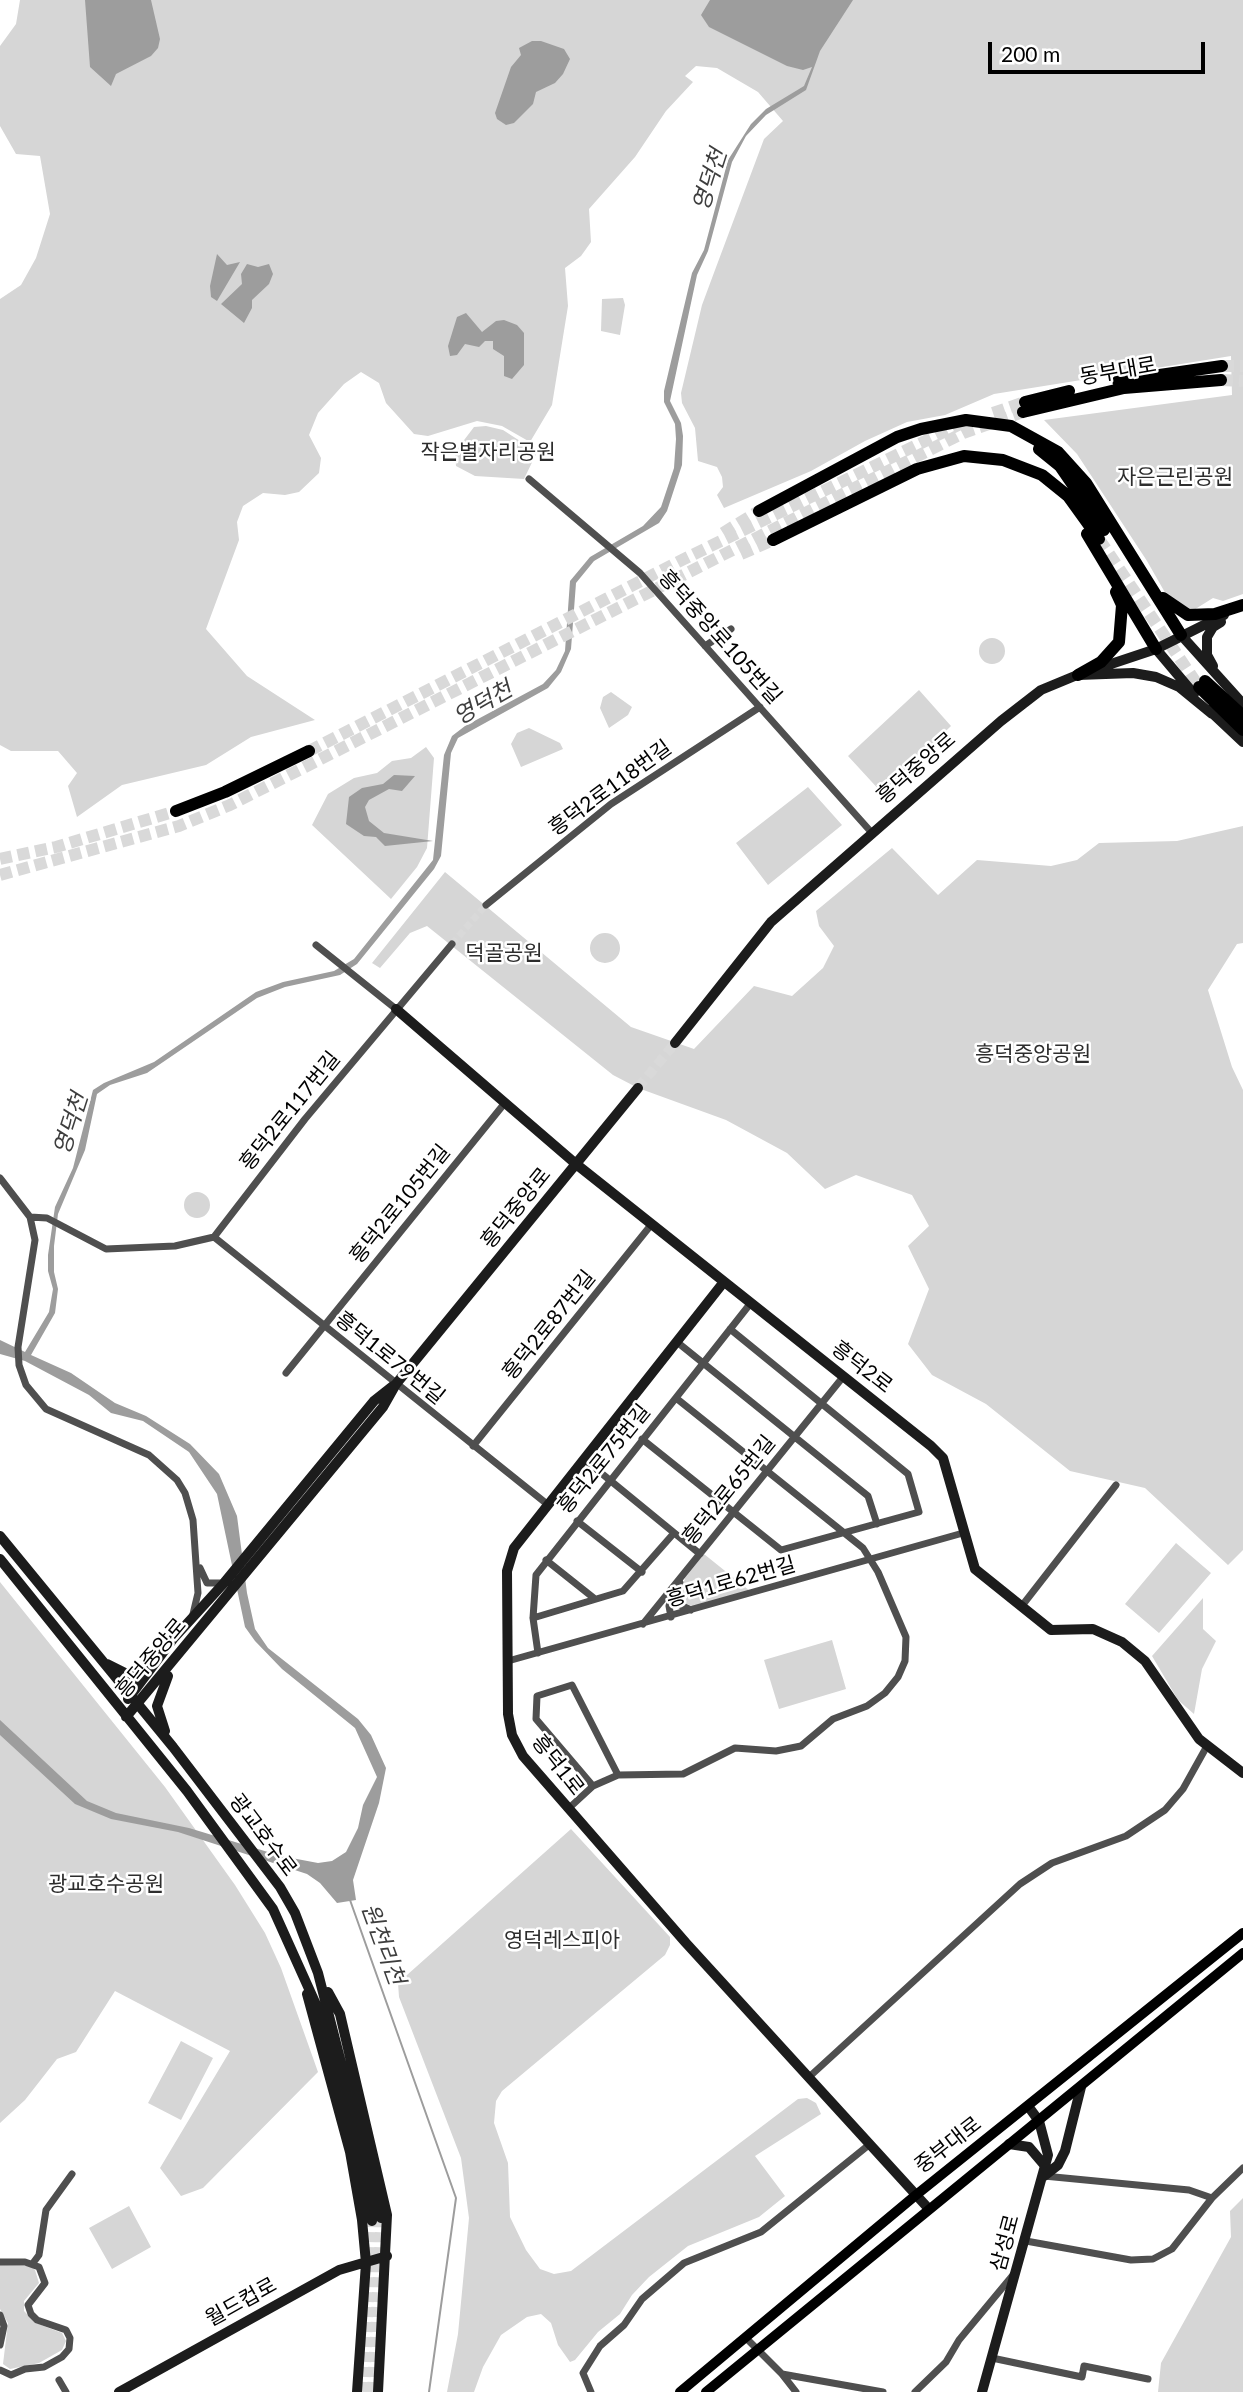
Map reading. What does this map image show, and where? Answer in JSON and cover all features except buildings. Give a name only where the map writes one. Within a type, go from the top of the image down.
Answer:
[{"type":"highway","name":"동부대로","points":[[1221,380],[1124,388],[1024,407],[1145,376],[1222,366]]},
{"type":"highway","points":[[759,511],[897,437],[966,420],[997,423],[1042,441],[1072,466],[1087,483],[1181,635]]},
{"type":"highway","points":[[921,429],[988,428],[1030,442],[1060,466],[1156,649]]},
{"type":"highway","points":[[773,540],[917,469],[946,462],[1005,467],[1040,484],[1058,497],[1102,542],[1122,605],[1119,642],[1101,662],[1078,675]]},
{"type":"highway","points":[[1135,562],[1169,605],[1188,615],[1215,614],[1243,606]]},
{"type":"highway","points":[[1208,682],[1243,716]]},
{"type":"highway","points":[[1208,682],[1243,730]]},
{"type":"highway","points":[[176,811],[225,792],[309,751]]},
{"type":"main road","name":"중부대로","points":[[686,2390],[916,2195],[1243,1933]]},
{"type":"main road","name":"중부대로","points":[[706,2392],[1243,1953]]},
{"type":"main road","points":[[1082,2087],[1074,2075],[1084,2062]]},
{"type":"street","name":"흥덕중앙로105번길","points":[[529,480],[626,561],[872,832]]},
{"type":"street","name":"흥덕중앙로","points":[[675,1043],[771,922],[1001,720],[1041,690],[1156,649],[1243,606]]},
{"type":"street","points":[[1208,682],[1207,637],[1213,627],[1243,606]]},
{"type":"street","points":[[705,646],[731,629]]},
{"type":"street","points":[[1181,635],[1208,682],[1243,704]]},
{"type":"street","points":[[1156,649],[1212,714]]},
{"type":"street","points":[[1078,675],[1133,673],[1156,677],[1179,687],[1243,742]]},
{"type":"street","name":"흥덕2로118번길","points":[[486,905],[611,804],[760,707]]},
{"type":"street","points":[[316,945],[396,1009],[452,944]]},
{"type":"street","name":"흥덕2로","points":[[396,1009],[576,1164],[943,1458],[975,1569],[1051,1630],[1093,1629],[1122,1642],[1146,1661],[1186,1726],[1243,1773]]},
{"type":"street","name":"흥덕2로117번길","points":[[214,1237],[305,1119],[396,1009]]},
{"type":"street","name":"흥덕중앙로","points":[[127,1717],[259,1560],[383,1407],[396,1384],[638,1088]]},
{"type":"street","name":"흥덕2로105번길","points":[[286,1373],[504,1104]]},
{"type":"street","points":[[0,1178],[30,1217],[34,1258],[20,1328],[18,1357],[26,1385],[46,1409],[149,1455],[168,1469],[190,1505],[198,1592],[197,1607],[191,1618]]},
{"type":"street","points":[[30,1217],[47,1218],[106,1249],[175,1246],[214,1237]]},
{"type":"street","name":"흥덕2로87번길","points":[[473,1446],[651,1225]]},
{"type":"street","name":"흥덕1로79번길","points":[[214,1237],[547,1504]]},
{"type":"street","name":"흥덕1로","points":[[723,1283],[514,1548],[507,1571],[508,1714],[512,1735],[523,1756],[568,1809],[928,2208]]},
{"type":"street","name":"흥덕2로75번길","points":[[538,1653],[533,1618],[536,1575],[750,1304]]},
{"type":"street","points":[[642,1439],[781,1550],[919,1512],[908,1474],[730,1329]]},
{"type":"street","points":[[677,1342],[868,1496],[877,1524]]},
{"type":"street","name":"흥덕2로65번길","points":[[643,1625],[843,1377]]},
{"type":"street","name":"흥덕중앙로","points":[[127,1717],[128,1696],[154,1663],[224,1583],[374,1401],[396,1384]]},
{"type":"street","points":[[568,1809],[593,1786],[618,1775],[688,1773],[735,1748],[776,1751],[796,1748],[809,1741],[833,1719],[867,1706],[885,1693],[901,1672],[907,1646],[872,1560],[843,1532],[676,1398]]},
{"type":"street","points":[[584,1459],[700,1554]]},
{"type":"street","points":[[1021,1607],[1116,1485]]},
{"type":"street","points":[[578,1521],[642,1572]]},
{"type":"street","points":[[533,1618],[623,1591],[674,1533]]},
{"type":"street","name":"흥덕1로62번길","points":[[508,1661],[695,1611],[963,1533]]},
{"type":"street","name":"광교호수로","points":[[0,1536],[128,1696],[173,1747],[280,1887],[295,1913],[318,1973],[376,2220],[323,2021],[273,1909],[254,1879],[187,1791],[0,1559]]},
{"type":"street","points":[[196,1548],[204,1580],[212,1584],[224,1583]]},
{"type":"street","points":[[546,1560],[595,1599]]},
{"type":"street","points":[[682,1576],[675,1594],[676,1603],[695,1611]]},
{"type":"street","points":[[671,1617],[671,1596],[682,1576]]},
{"type":"street","points":[[98,1658],[132,1677],[142,1674],[154,1663]]},
{"type":"street","points":[[173,1747],[160,1721],[157,1706],[174,1662]]},
{"type":"street","points":[[593,1786],[536,1719],[537,1696],[572,1685],[618,1775]]},
{"type":"street","points":[[808,2078],[1020,1884],[1052,1863],[1126,1836],[1165,1810],[1184,1789],[1207,1746]]},
{"type":"street","points":[[318,1973],[340,2014],[387,2215],[378,2392]]},
{"type":"street","points":[[303,1977],[350,2152],[366,2263],[357,2392]]},
{"type":"street","points":[[1045,2172],[1058,2165],[1065,2151],[1082,2087]]},
{"type":"street","name":"삼성로","points":[[982,2392],[1045,2172],[1048,2145],[1039,2120],[1028,2106]]},
{"type":"street","points":[[591,2392],[583,2373],[600,2346],[624,2325],[642,2299],[684,2263],[761,2232],[870,2144]]},
{"type":"street","points":[[1009,2144],[1029,2147],[1045,2172]]},
{"type":"street","points":[[1026,2241],[1131,2260],[1153,2259],[1172,2249],[1212,2198],[1243,2168]]},
{"type":"street","points":[[1045,2172],[1189,2190],[1212,2198]]},
{"type":"street","points":[[33,2263],[39,2255],[46,2210],[72,2174]]},
{"type":"street","name":"월드컵로","points":[[118,2392],[339,2270],[387,2256]]},
{"type":"street","points":[[0,2262],[33,2263],[38,2267],[45,2283],[28,2305],[31,2314],[37,2320],[66,2330],[70,2338],[69,2349],[62,2357],[44,2367],[25,2369],[11,2375],[0,2370]]},
{"type":"street","points":[[915,2392],[925,2389],[959,2340],[1007,2283],[1020,2263]]},
{"type":"street","points":[[0,2315],[4,2326],[0,2345]]},
{"type":"street","points":[[746,2338],[796,2392]]},
{"type":"street","points":[[992,2358],[1082,2377],[1084,2366],[1148,2379]]},
{"type":"street","points":[[782,2374],[884,2392]]},
{"type":"street","points":[[59,2380],[66,2392]]},
{"type":"green space","name":"자은근린공원","points":[[20,0],[1243,0],[1243,594],[1223,601],[1213,598],[1189,613],[1171,603],[1147,561],[1077,454],[1044,420],[1232,395],[1231,356],[994,394],[945,415],[907,422],[865,441],[811,471],[724,508],[717,495],[723,487],[722,477],[717,467],[698,461],[695,428],[682,403],[681,393],[702,305],[764,139],[783,121],[758,92],[717,68],[696,66],[685,76],[693,82],[666,111],[635,157],[589,209],[591,242],[581,256],[565,268],[568,306],[552,405],[530,442],[502,426],[477,421],[428,436],[414,434],[386,403],[379,383],[361,372],[344,384],[318,413],[309,435],[321,458],[319,473],[299,492],[285,495],[263,493],[243,506],[237,522],[239,540],[206,629],[247,676],[315,720],[251,737],[206,765],[122,785],[77,817],[68,786],[77,773],[58,751],[11,751],[0,745],[0,299],[21,285],[36,258],[50,214],[40,156],[16,154],[0,126],[0,46],[16,24]]},
{"type":"green space","points":[[623,298],[625,305],[620,335],[601,331],[602,299]]},
{"type":"green space","name":"작은별자리공원","points":[[486,426],[503,430],[537,452],[524,479],[475,476],[456,466],[455,452],[474,427]]},
{"type":"green space","points":[[992,638],[1001,642],[1005,651],[1001,660],[992,664],[983,660],[979,651],[983,642]]},
{"type":"green space","points":[[919,690],[951,726],[882,793],[848,756]]},
{"type":"green space","points":[[611,692],[632,707],[628,715],[609,728],[600,708],[603,697]]},
{"type":"green space","points":[[529,728],[560,743],[563,749],[521,767],[511,744],[517,733]]},
{"type":"green space","points":[[426,747],[434,758],[427,848],[417,867],[391,899],[312,825],[328,794],[354,778],[377,773],[392,761],[411,758]]},
{"type":"green space","points":[[808,787],[842,825],[768,885],[736,843]]},
{"type":"green space","name":"흥덕중앙공원","points":[[1243,826],[1243,943],[1237,944],[1208,990],[1232,1067],[1243,1090],[1243,1550],[1228,1565],[1145,1488],[1070,1471],[986,1404],[932,1375],[908,1344],[929,1289],[908,1246],[929,1226],[912,1195],[856,1175],[825,1189],[787,1153],[726,1120],[638,1088],[613,1075],[427,926],[410,933],[380,968],[372,963],[445,872],[631,1027],[694,1049],[754,986],[792,996],[823,968],[834,946],[819,926],[816,911],[892,848],[938,895],[977,860],[1051,866],[1077,860],[1099,843],[1177,841]]},
{"type":"green space","points":[[605,933],[616,937],[620,948],[616,959],[605,963],[594,959],[590,948],[594,937]]},
{"type":"green space","points":[[197,1192],[206,1196],[210,1205],[206,1214],[197,1218],[188,1214],[184,1205],[188,1196]]},
{"type":"green space","points":[[1176,1543],[1211,1573],[1159,1633],[1125,1604]]},
{"type":"green space","points":[[704,1554],[750,1591],[695,1607],[679,1601],[685,1578]]},
{"type":"green space","name":"광교호수공원","points":[[0,1582],[165,1787],[235,1885],[265,1933],[281,1968],[318,2072],[203,2188],[181,2196],[160,2168],[230,2051],[115,1991],[76,2052],[57,2059],[25,2100],[0,2123]]},
{"type":"green space","points":[[1203,1598],[1203,1629],[1216,1641],[1202,1669],[1194,1714],[1178,1700],[1152,1656]]},
{"type":"green space","points":[[832,1640],[846,1689],[779,1709],[764,1660]]},
{"type":"green space","name":"영덕레스피아","points":[[571,1829],[670,1937],[670,1945],[665,1955],[502,2091],[496,2101],[494,2123],[508,2163],[510,2217],[526,2250],[540,2269],[554,2274],[571,2271],[798,2099],[807,2098],[816,2103],[821,2114],[755,2156],[785,2196],[759,2217],[688,2246],[649,2277],[632,2295],[620,2314],[598,2332],[575,2360],[570,2362],[558,2345],[551,2323],[541,2314],[527,2317],[501,2335],[483,2367],[474,2392],[447,2392],[458,2334],[469,2218],[461,2158],[399,1997],[398,1983]]},
{"type":"green space","points":[[181,2041],[213,2058],[181,2120],[148,2103]]},
{"type":"green space","points":[[1243,2198],[1243,2392],[1158,2392],[1161,2363],[1231,2237],[1230,2211]]},
{"type":"green space","points":[[129,2206],[151,2247],[112,2269],[89,2228]]},
{"type":"green space","points":[[0,2265],[31,2266],[35,2270],[39,2283],[24,2301],[24,2311],[36,2323],[62,2333],[66,2341],[62,2350],[39,2363],[10,2369],[3,2364],[8,2323],[0,2309]]},
{"type":"shaded area","points":[[85,0],[151,0],[160,39],[158,48],[151,56],[116,74],[111,86],[90,67]]},
{"type":"shaded area","points":[[710,0],[853,0],[820,51],[806,90],[766,115],[746,136],[732,162],[708,251],[697,275],[670,401],[681,423],[683,436],[682,465],[667,511],[659,523],[594,561],[576,583],[571,649],[561,672],[548,688],[458,738],[451,753],[441,856],[434,869],[357,964],[340,975],[285,987],[257,998],[147,1073],[110,1085],[97,1094],[85,1150],[58,1214],[54,1246],[54,1272],[58,1289],[55,1313],[31,1355],[71,1373],[115,1403],[146,1416],[190,1444],[219,1474],[237,1516],[247,1593],[255,1629],[268,1648],[358,1719],[371,1735],[386,1768],[379,1803],[353,1880],[356,1900],[337,1903],[320,1883],[307,1874],[178,1832],[111,1819],[75,1804],[0,1735],[0,1720],[87,1801],[116,1813],[189,1828],[281,1856],[318,1863],[332,1861],[346,1852],[358,1828],[363,1805],[377,1777],[355,1728],[282,1669],[245,1627],[217,1494],[189,1452],[143,1421],[111,1413],[89,1395],[25,1361],[0,1354],[0,1340],[25,1352],[49,1312],[53,1289],[48,1271],[48,1255],[55,1207],[73,1168],[93,1090],[154,1062],[256,992],[283,982],[334,971],[354,959],[433,860],[444,755],[452,736],[465,726],[543,684],[556,670],[565,651],[570,581],[590,557],[643,526],[661,507],[674,468],[676,439],[675,424],[664,402],[664,391],[692,273],[704,250],[728,160],[751,124],[766,109],[804,86],[812,67],[803,70],[787,66],[709,27],[701,15]]},
{"type":"shaded area","points":[[532,41],[541,41],[564,49],[570,59],[555,83],[536,92],[533,104],[514,123],[506,125],[497,119],[495,113],[511,67],[521,55],[519,48]]},
{"type":"shaded area","points":[[217,254],[227,265],[240,262],[217,301],[211,297],[210,286]]},
{"type":"shaded area","points":[[247,264],[258,267],[269,264],[273,274],[269,284],[252,300],[252,308],[244,323],[221,304],[242,284],[241,274]]},
{"type":"shaded area","points":[[466,313],[482,332],[496,321],[504,320],[517,325],[524,333],[524,365],[512,379],[504,376],[504,356],[493,349],[493,341],[485,341],[479,347],[465,344],[457,355],[450,356],[448,346],[457,317]]},
{"type":"shaded area","points":[[394,775],[415,776],[402,791],[389,789],[369,800],[365,807],[369,821],[384,833],[433,841],[385,846],[376,837],[364,836],[346,824],[349,797],[362,788],[383,784]]},
{"type":"waterway","name":"원천리천","points":[[350,1900],[456,2198],[429,2392]]},
{"type":"tunnel","points":[[1222,366],[1243,366]]},
{"type":"tunnel","points":[[1221,380],[1243,381]]},
{"type":"tunnel","points":[[993,413],[1025,402]]},
{"type":"tunnel","points":[[0,875],[179,826],[230,805],[963,433],[1023,412]]},
{"type":"tunnel","points":[[309,751],[678,562],[962,423]]},
{"type":"tunnel","points":[[723,533],[759,511]]},
{"type":"tunnel","points":[[1099,539],[1199,687]]},
{"type":"tunnel","points":[[741,554],[773,540]]},
{"type":"tunnel","points":[[0,859],[56,847],[176,811]]},
{"type":"tunnel","points":[[452,944],[486,905]]},
{"type":"tunnel","points":[[638,1088],[675,1043]]},
{"type":"tunnel","points":[[372,2392],[381,2218]]},
{"type":"tunnel","points":[[365,2392],[372,2221]]},
{"type":"water label","name":"영덕천","points":[[710,180]]},
{"type":"water label","name":"영덕천","points":[[483,703]]},
{"type":"water label","name":"영덕천","points":[[71,1124]]},
{"type":"park label","name":"덕골공원","points":[[504,953]]}]
